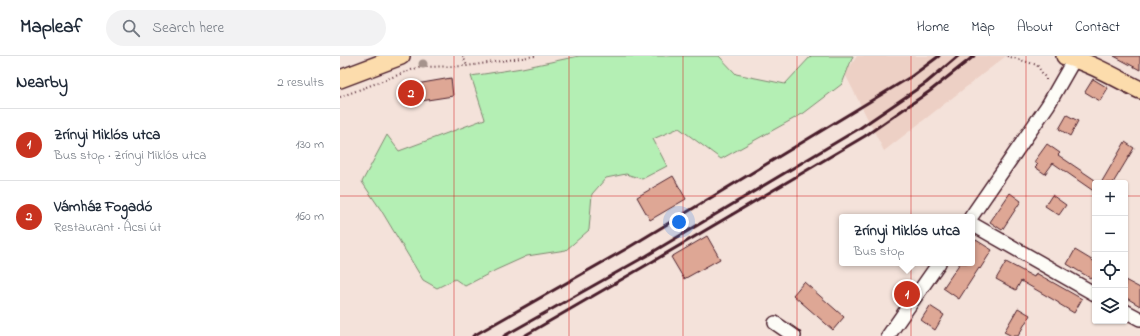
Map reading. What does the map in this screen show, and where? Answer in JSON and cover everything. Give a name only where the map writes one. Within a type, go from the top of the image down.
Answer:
[{"type":"main road","points":[[340,79],[401,56]]},
{"type":"main road","points":[[1072,57],[1140,90]]},
{"type":"street","points":[[973,214],[1048,106],[1072,57]]},
{"type":"street","points":[[975,226],[1092,292]]},
{"type":"street","points":[[888,336],[937,266]]},
{"type":"street","points":[[1128,313],[1140,319]]},
{"type":"street","points":[[775,323],[794,336]]},
{"type":"path","points":[[463,56],[467,66]]},
{"type":"path","points":[[340,97],[419,67],[467,66],[535,56]]},
{"type":"path","points":[[1007,56],[1037,65],[1046,79],[1048,106]]},
{"type":"shaded area","points":[[857,56],[1006,56],[884,151],[845,74]]},
{"type":"green space","points":[[579,56],[719,56],[736,74],[785,84],[811,56],[853,56],[842,84],[804,113],[721,159],[679,128],[653,139],[667,166],[642,179],[626,174],[606,178],[592,194],[589,230],[566,250],[527,256],[465,286],[455,279],[437,288],[423,280],[381,210],[362,182],[387,135],[399,151],[485,119],[471,76],[522,68]]},
{"type":"building","points":[[1114,56],[1140,56],[1140,70]]},
{"type":"building","points":[[451,78],[453,96],[408,103],[405,86]]},
{"type":"building","points":[[1093,79],[1108,88],[1100,101],[1085,92]]},
{"type":"building","points":[[1067,115],[1078,121],[1070,136],[1059,129]]},
{"type":"building","points":[[1125,142],[1134,148],[1115,180],[1103,180]]},
{"type":"building","points":[[1047,144],[1060,153],[1058,155],[1095,180],[1092,180],[1092,190],[1053,163],[1045,174],[1035,167],[1038,164],[1034,162]]},
{"type":"building","points":[[673,176],[686,199],[650,220],[637,197]]},
{"type":"building","points":[[1010,193],[1021,201],[1002,230],[990,222]]},
{"type":"building","points":[[1052,195],[1066,205],[1059,215],[1045,206]]},
{"type":"building","points":[[707,236],[720,259],[684,279],[671,257]]},
{"type":"building","points":[[976,240],[992,250],[959,299],[943,288],[958,266],[975,266]]},
{"type":"building","points":[[1075,250],[1092,260],[1092,279],[1067,264]]},
{"type":"building","points":[[1006,262],[1034,277],[1036,273],[1082,299],[1074,313],[1021,281],[1016,290],[996,279]]},
{"type":"building","points":[[804,282],[844,317],[833,330],[793,295]]},
{"type":"building","points":[[1128,282],[1140,288],[1140,306],[1128,299]]},
{"type":"building","points":[[930,306],[944,315],[935,330],[921,320]]},
{"type":"building","points":[[1018,308],[1030,315],[1018,336],[1012,336],[1004,332]]},
{"type":"railway","points":[[473,336],[626,249],[912,76],[939,56]]},
{"type":"railway","points":[[504,336],[646,256],[860,128],[926,83],[958,56]]},
{"type":"railway","points":[[524,336],[865,136],[930,91],[974,56]]},
{"type":"place","name":"Vámház Fogadó","points":[[411,93]]},
{"type":"place","name":"Zrínyi Miklós utca","points":[[907,294]]}]
